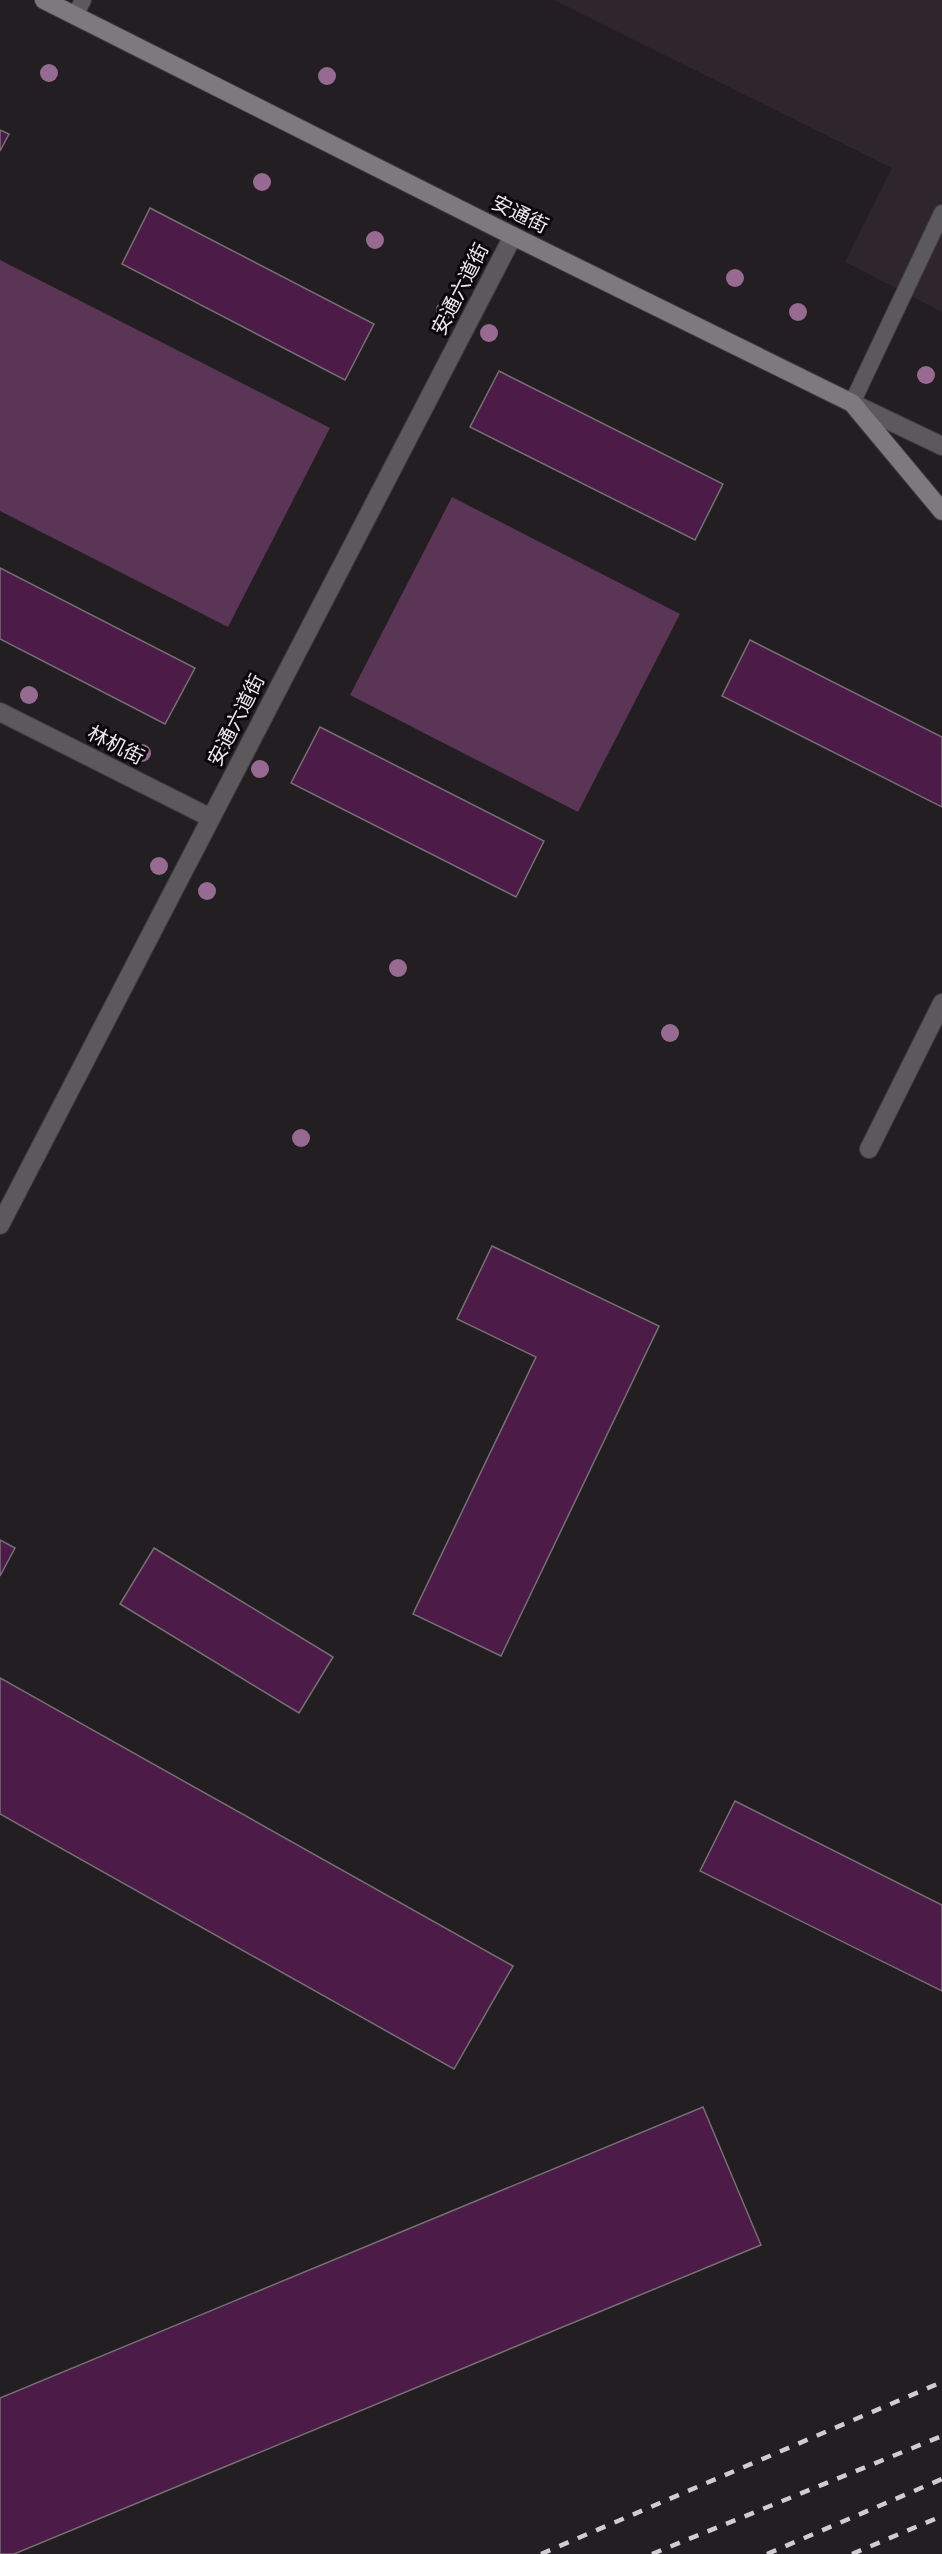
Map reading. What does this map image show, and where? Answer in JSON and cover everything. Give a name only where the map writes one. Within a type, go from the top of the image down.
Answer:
[{"type":"main road","name":"安通街","points":[[44,0],[79,8],[513,236],[852,403],[942,511]]},
{"type":"street","name":"安通六道街","points":[[0,1225],[513,236]]},
{"type":"street","points":[[852,403],[942,446]]},
{"type":"street","name":"林机街","points":[[0,712],[211,818]]},
{"type":"street","points":[[868,1149],[942,1003]]},
{"type":"lane","points":[[852,403],[942,213]]},
{"type":"shaded area","points":[[554,0],[942,0],[942,312],[845,262],[892,168]]},
{"type":"shaded area","points":[[0,260],[330,428],[228,627],[0,511]]},
{"type":"shaded area","points":[[452,497],[680,614],[578,812],[350,695]]},
{"type":"building","points":[[0,130],[9,134],[0,151]]},
{"type":"building","points":[[150,208],[374,324],[345,380],[122,264]]},
{"type":"building","points":[[499,371],[723,484],[695,540],[470,427]]},
{"type":"building","points":[[0,568],[195,668],[165,724],[0,639]]},
{"type":"building","points":[[750,640],[942,737],[942,807],[722,696]]},
{"type":"building","points":[[320,727],[544,841],[516,897],[291,783]]},
{"type":"building","points":[[492,1246],[659,1326],[501,1656],[413,1614],[536,1357],[457,1319]]},
{"type":"building","points":[[0,1540],[15,1548],[0,1576]]},
{"type":"building","points":[[154,1548],[333,1657],[299,1713],[120,1604]]},
{"type":"building","points":[[0,1678],[513,1966],[454,2069],[0,1814]]},
{"type":"building","points":[[735,1801],[942,1905],[942,1991],[700,1871]]},
{"type":"building","points":[[703,2107],[761,2245],[14,2554],[0,2554],[0,2398]]},
{"type":"railway","points":[[541,2554],[942,2382]]},
{"type":"railway","points":[[652,2554],[942,2436]]},
{"type":"railway","points":[[767,2554],[942,2479]]},
{"type":"railway","points":[[852,2554],[942,2516]]}]
